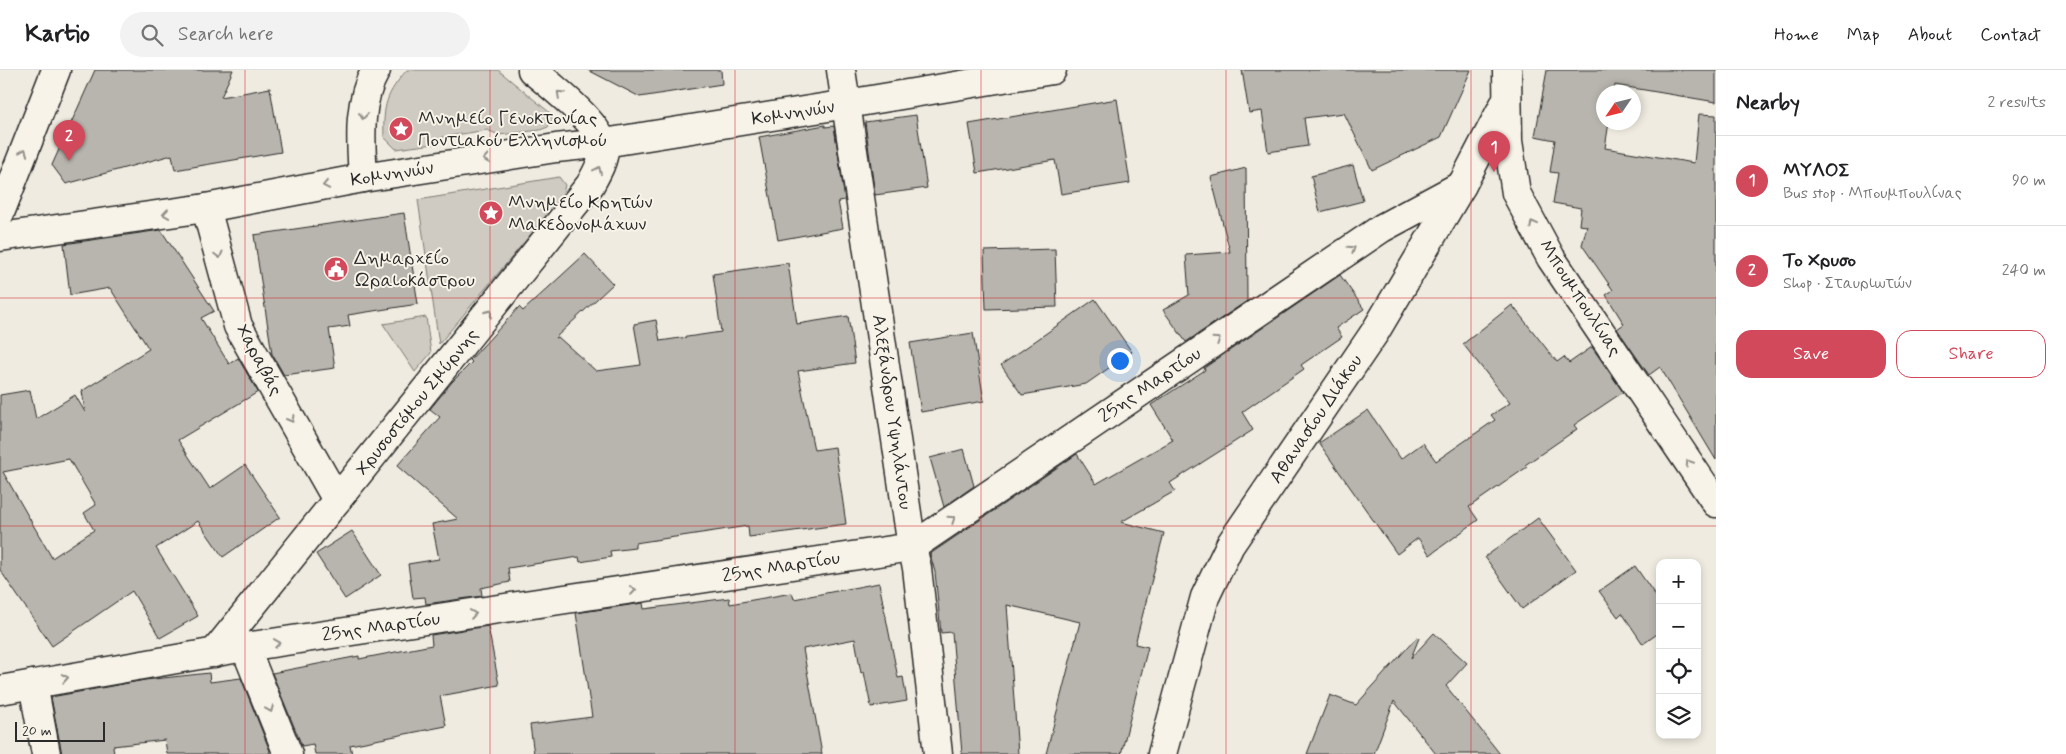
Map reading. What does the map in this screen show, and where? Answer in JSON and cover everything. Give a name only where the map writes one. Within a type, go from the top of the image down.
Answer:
[{"type":"street","points":[[0,214],[56,70]]},
{"type":"street","points":[[363,178],[362,116],[368,88],[376,70]]},
{"type":"street","points":[[532,70],[581,114],[596,130],[604,143]]},
{"type":"street","name":"Αλεξάνδρου Υψηλάντου","points":[[841,70],[912,546],[917,568],[938,754]]},
{"type":"street","name":"Κομνηνών","points":[[0,237],[206,208],[363,178],[556,148],[604,143],[1052,70]]},
{"type":"street","name":"Μπουμπουλίνας","points":[[1507,70],[1508,141],[1516,193],[1551,258],[1716,503]]},
{"type":"street","name":"Αθανασίου Διάκου","points":[[1162,754],[1205,597],[1230,545],[1375,332],[1462,185],[1507,99]]},
{"type":"street","name":"Χρυσοστόμου Σμύρνης","points":[[214,653],[579,202],[601,163],[604,143]]},
{"type":"street","name":"25ης Μαρτίου","points":[[0,690],[246,647],[912,546],[1382,228],[1462,185]]},
{"type":"street","name":"Χαραβάς","points":[[206,208],[238,326],[338,500]]},
{"type":"street","points":[[246,647],[288,754]]},
{"type":"street","points":[[33,684],[46,754]]},
{"type":"shaded area","points":[[407,70],[498,70],[549,112],[553,119],[548,127],[540,130],[499,135],[487,130],[443,137],[434,144],[396,149],[384,137],[385,108],[394,86]]},
{"type":"shaded area","points":[[559,177],[565,185],[562,197],[439,344],[418,200]]},
{"type":"shaded area","points":[[426,317],[431,353],[415,372],[383,324]]},
{"type":"building","points":[[95,70],[233,70],[221,97],[270,88],[281,152],[175,170],[172,155],[66,184],[52,165]]},
{"type":"building","points":[[588,70],[721,70],[722,84],[640,97]]},
{"type":"building","points":[[1242,70],[1471,70],[1441,137],[1372,170],[1344,113],[1304,118],[1308,146],[1268,152],[1262,111],[1249,113]]},
{"type":"building","points":[[1547,70],[1716,70],[1716,102],[1641,89],[1641,85],[1596,85],[1596,130],[1608,130],[1605,148],[1694,163],[1699,114],[1716,115],[1716,460],[1660,367],[1649,375],[1617,329],[1624,324],[1606,295],[1613,290],[1582,245],[1587,226],[1579,225],[1581,208],[1553,203],[1558,173],[1550,172],[1555,140],[1535,136]]},
{"type":"building","points":[[1117,99],[1130,183],[1061,194],[1055,160],[977,173],[969,124]]},
{"type":"building","points":[[916,115],[927,188],[875,195],[865,122]]},
{"type":"building","points":[[825,125],[825,127],[834,126],[845,200],[838,201],[843,228],[778,240],[759,137]]},
{"type":"building","points":[[1353,165],[1363,201],[1320,212],[1311,176]]},
{"type":"building","points":[[1246,168],[1247,301],[1186,342],[1163,310],[1189,295],[1186,255],[1230,252],[1211,177]]},
{"type":"building","name":"Δημαρχείο Ωραιοκάστρου","points":[[404,213],[418,304],[348,315],[350,326],[329,329],[335,368],[284,375],[272,354],[254,235]]},
{"type":"building","points":[[161,230],[214,311],[201,318],[229,364],[238,358],[258,392],[178,440],[210,489],[245,465],[280,517],[223,557],[198,521],[156,548],[198,616],[160,638],[132,591],[52,646],[0,570],[0,395],[30,390],[36,419],[75,395],[85,412],[82,391],[149,349],[110,288],[70,295],[64,244]],"holes":[[[69,459],[96,505],[84,513],[94,530],[52,558],[3,472]]]},
{"type":"building","points":[[1055,249],[1057,307],[986,309],[984,251]]},
{"type":"building","points":[[585,254],[613,284],[555,338],[558,337],[596,371],[641,365],[634,324],[656,320],[660,341],[721,332],[713,274],[788,263],[797,324],[848,316],[855,363],[798,371],[814,450],[835,447],[846,524],[749,537],[748,526],[635,543],[635,548],[610,551],[611,557],[580,562],[579,557],[508,568],[510,582],[481,588],[482,596],[426,604],[425,597],[413,598],[408,564],[439,559],[432,524],[458,519],[397,466],[440,417],[430,409],[452,382],[472,362],[470,360],[519,307],[523,311]]},
{"type":"building","points":[[1340,275],[1364,309],[1336,328],[1342,337],[1301,365],[1304,369],[1242,412],[1253,430],[1170,483],[1175,491],[1121,522],[1164,533],[1135,644],[1148,647],[1121,754],[1046,754],[1080,622],[1007,605],[1018,754],[962,754],[952,632],[941,633],[935,572],[930,554],[1077,454],[1096,484],[1173,440],[1151,405],[1205,370],[1204,368]]},
{"type":"building","points":[[1095,299],[1132,352],[1086,384],[1022,395],[1001,365]]},
{"type":"building","points":[[1512,305],[1557,362],[1564,357],[1569,363],[1592,347],[1623,392],[1574,425],[1577,429],[1525,465],[1527,467],[1469,507],[1478,520],[1430,555],[1418,538],[1397,554],[1319,443],[1368,410],[1401,459],[1423,443],[1436,461],[1495,420],[1491,415],[1510,403],[1463,344]]},
{"type":"building","points":[[973,333],[984,401],[921,412],[910,343]]},
{"type":"building","points":[[964,449],[974,486],[944,507],[930,458]]},
{"type":"building","points":[[1538,518],[1576,570],[1522,609],[1485,557]]},
{"type":"building","points":[[352,531],[381,575],[345,599],[316,554]]},
{"type":"building","points":[[1635,566],[1656,596],[1656,635],[1643,644],[1622,613],[1618,617],[1599,591]]},
{"type":"building","points":[[879,583],[898,678],[903,677],[907,701],[871,707],[864,672],[861,673],[855,639],[803,649],[822,754],[534,754],[530,725],[592,717],[576,613],[643,603],[644,609],[729,598],[730,604],[792,593],[794,599]]},
{"type":"building","points":[[488,626],[499,685],[440,696],[446,726],[350,745],[352,754],[315,754],[313,744],[302,746],[272,673],[359,656],[359,659],[432,645],[431,635]]},
{"type":"building","points":[[1434,633],[1467,663],[1446,686],[1500,754],[1436,754],[1394,701],[1374,754],[1307,754],[1330,695],[1356,705],[1417,637],[1419,638],[1411,658]]},
{"type":"building","points":[[209,673],[210,682],[241,678],[270,751],[269,754],[167,754],[165,740],[113,746],[114,754],[62,754],[51,697],[145,680]]},
{"type":"place","name":"Μνημείο Γενοκτονίας Ποντιακού Ελληνισμού","points":[[401,129]]},
{"type":"place","name":"Το Χρυσο","points":[[69,161]]},
{"type":"place","name":"ΜΥΛΟΣ","points":[[1494,172]]},
{"type":"place","name":"Μνημείο Κρητών Μακεδονομάχων","points":[[491,213]]},
{"type":"place","name":"Δημαρχείο Ωραιοκάστρου","points":[[336,269]]}]
